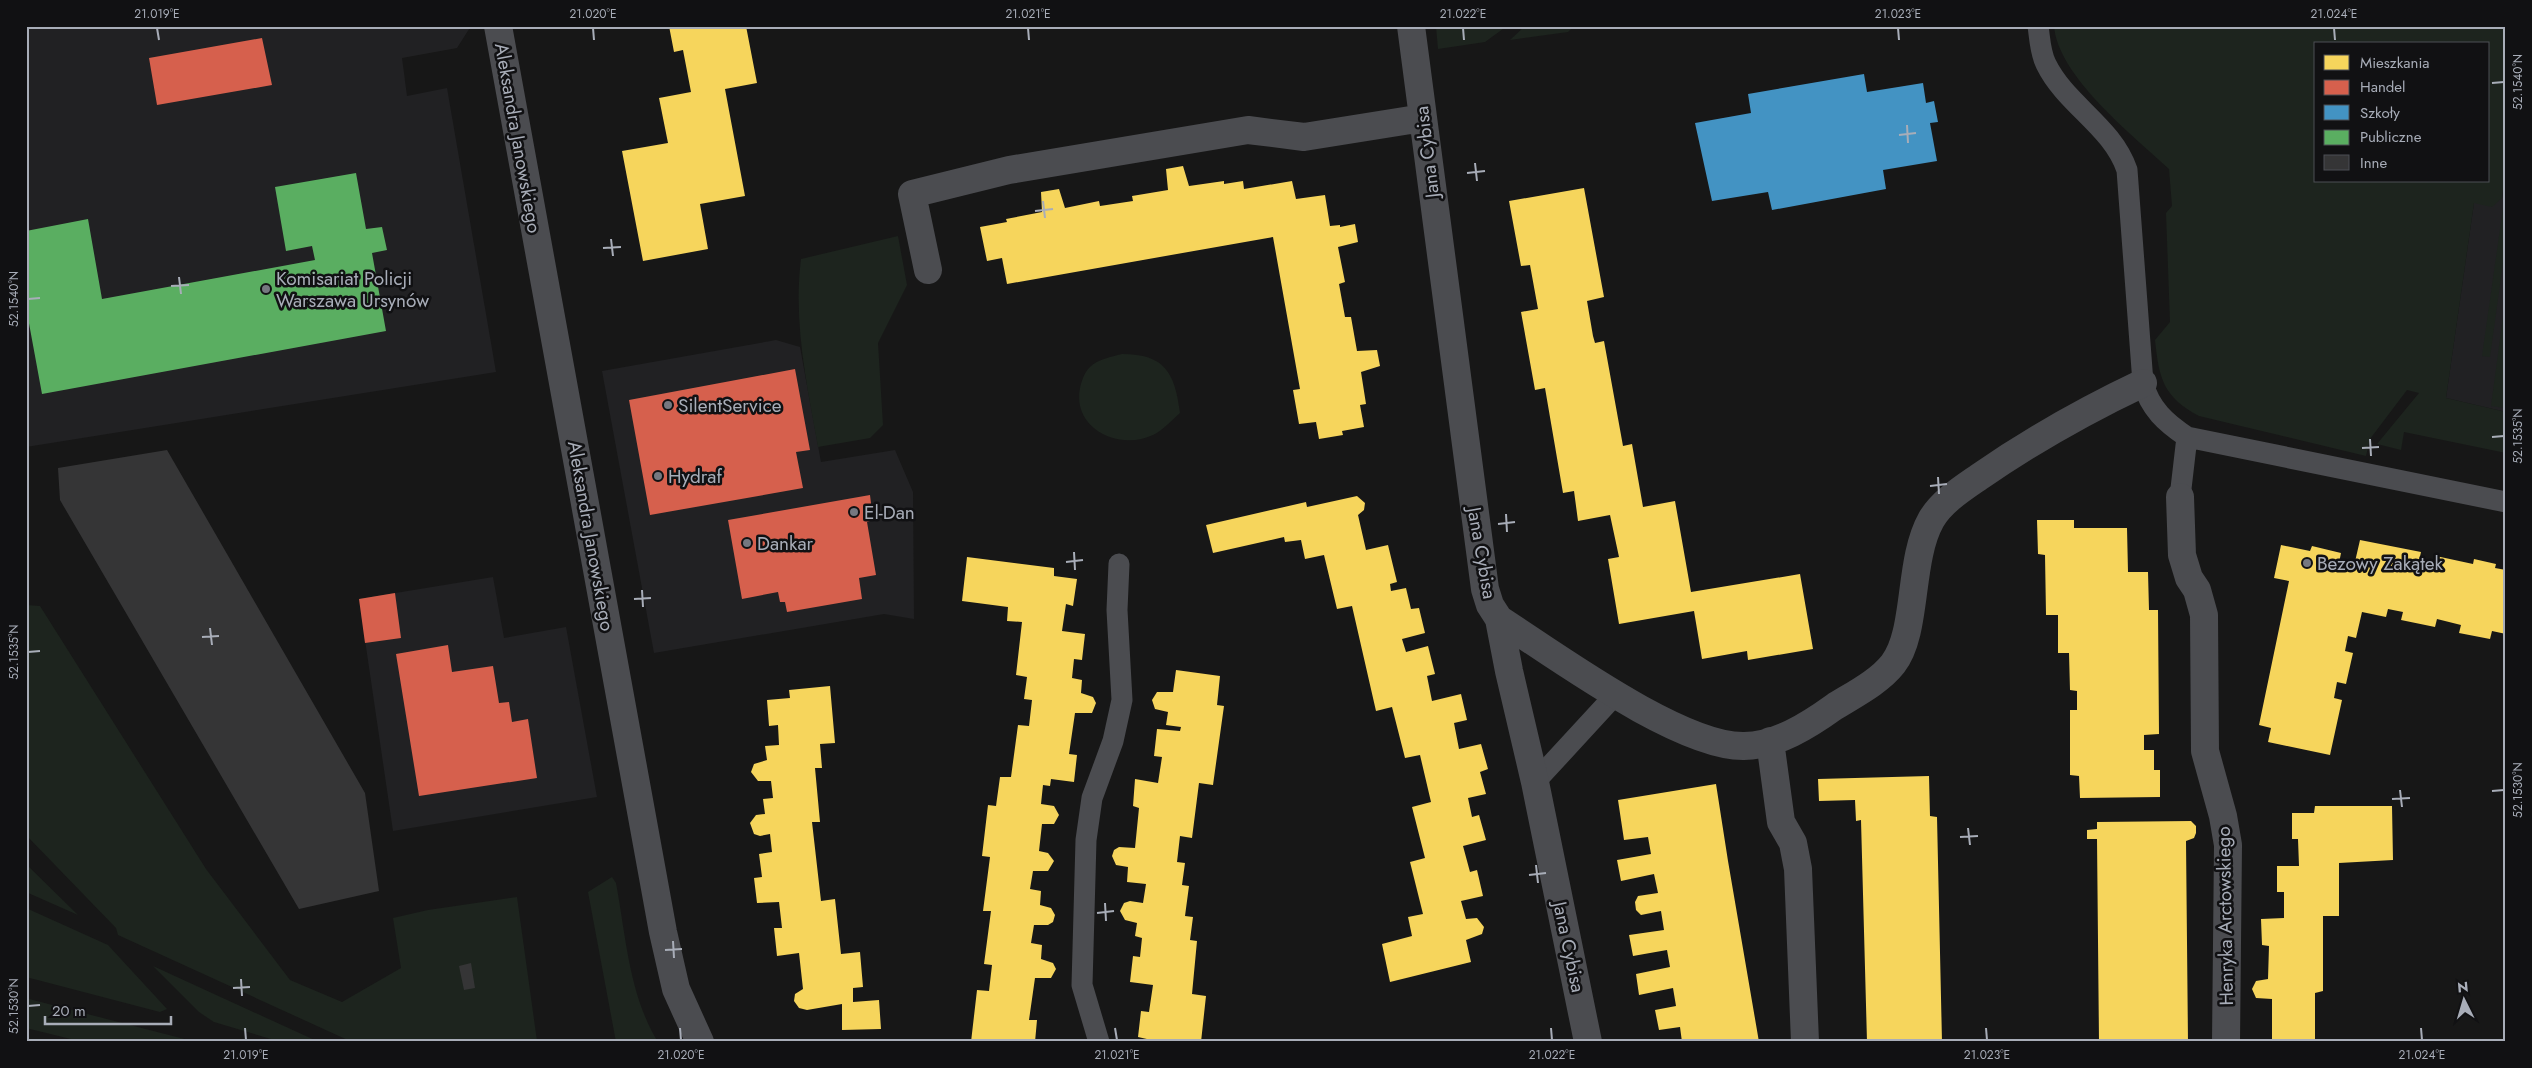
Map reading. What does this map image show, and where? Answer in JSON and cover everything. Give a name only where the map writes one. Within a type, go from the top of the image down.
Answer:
[{"type":"street","name":"Aleksandra Janowskiego","points":[[498,26],[663,932],[676,989],[700,1042]]},
{"type":"street","name":"Jana Cybisa","points":[[1411,26],[1485,589],[1490,605],[1499,618],[1508,671],[1535,782],[1588,1042]]},
{"type":"street","points":[[928,270],[912,194],[1009,170],[1248,130],[1304,138],[1423,118]]},
{"type":"street","points":[[1499,618],[1616,694],[1694,736],[1724,745],[1746,746],[1770,740],[1797,730],[1826,713],[1877,678],[1893,664],[1905,641],[1921,546],[1932,518],[1958,492],[2055,428],[2143,383]]},
{"type":"street","name":"Henryka Arctowskiego","points":[[2180,497],[2182,554],[2188,578],[2196,590],[2204,615],[2205,751],[2226,832],[2226,1042]]},
{"type":"street","points":[[1770,740],[1781,822],[1793,843],[1796,854],[1805,1042]]},
{"type":"lane","points":[[2038,26],[2041,50],[2047,65],[2061,87],[2115,144],[2127,170],[2143,383],[2147,397],[2168,424],[2188,437],[2506,502]]},
{"type":"lane","points":[[2180,497],[2188,437]]},
{"type":"lane","points":[[1099,1042],[1082,985],[1086,840],[1092,798],[1110,749],[1122,700],[1117,610],[1119,564]]},
{"type":"lane","points":[[1535,782],[1616,694]]},
{"type":"shaded area","points":[[26,26],[471,26],[457,48],[402,58],[407,96],[447,88],[496,372],[26,447]]},
{"type":"shaded area","points":[[1436,26],[1507,26],[1485,42],[1438,49]]},
{"type":"shaded area","points":[[1525,26],[1572,26],[1572,28],[1568,32],[1510,40]]},
{"type":"shaded area","points":[[2054,26],[2506,26],[2506,166],[2502,198],[2492,207],[2474,203],[2446,398],[2506,412],[2506,453],[2404,432],[2401,450],[2377,444],[2419,393],[2407,390],[2370,439],[2366,456],[2199,416],[2187,409],[2170,394],[2161,376],[2155,340],[2170,322],[2166,213],[2172,206],[2169,169],[2118,123],[2083,85],[2069,65],[2059,45]]},
{"type":"shaded area","points":[[2506,166],[2506,412],[2446,398],[2474,203],[2502,198]]},
{"type":"shaded area","points":[[2503,208],[2506,208],[2506,241],[2490,357],[2482,356]]},
{"type":"shaded area","points":[[898,236],[907,285],[878,343],[883,425],[870,438],[818,447],[802,353],[799,306],[801,259]]},
{"type":"shaded area","points":[[2506,294],[2506,408],[2491,406]]},
{"type":"shaded area","points":[[776,340],[800,347],[821,462],[895,450],[913,492],[914,619],[884,614],[654,653],[602,371]]},
{"type":"shaded area","points":[[1122,354],[1137,355],[1158,362],[1171,377],[1178,399],[1180,413],[1157,433],[1140,439],[1126,440],[1113,438],[1101,433],[1083,415],[1079,402],[1080,388],[1088,369],[1101,360]]},
{"type":"shaded area","points":[[493,577],[504,638],[566,627],[597,797],[393,831],[359,599]]},
{"type":"shaded area","points":[[26,605],[40,606],[206,869],[290,980],[342,1002],[401,968],[393,918],[428,910],[517,897],[537,1041],[539,1042],[352,1042],[118,935],[116,928],[26,835]]},
{"type":"shaded area","points":[[26,864],[78,915],[26,892]]},
{"type":"shaded area","points":[[612,877],[616,883],[635,985],[648,1024],[658,1042],[616,1042],[588,892]]},
{"type":"shaded area","points":[[26,908],[108,945],[167,1009],[160,1012],[26,977]]},
{"type":"shaded area","points":[[153,966],[319,1042],[281,1042],[214,1022],[199,1012]]},
{"type":"shaded area","points":[[26,998],[196,1042],[83,1042],[26,1028]]},
{"type":"building: Mieszkania","points":[[669,26],[746,26],[757,83],[725,89],[745,196],[700,204],[708,249],[643,261],[622,151],[668,143],[659,98],[691,92],[683,50],[674,52]]},
{"type":"building: Mieszkania","points":[[1183,166],[1189,186],[1224,181],[1224,184],[1243,181],[1244,189],[1292,181],[1296,199],[1325,195],[1330,226],[1340,225],[1340,227],[1355,224],[1358,242],[1338,247],[1345,282],[1339,284],[1345,317],[1351,317],[1357,351],[1377,350],[1380,366],[1361,372],[1366,404],[1360,405],[1364,427],[1342,431],[1343,435],[1319,439],[1316,422],[1299,424],[1293,390],[1300,389],[1273,237],[1007,284],[1002,258],[987,261],[980,227],[1007,222],[1006,219],[1042,212],[1041,192],[1059,189],[1065,208],[1099,201],[1100,206],[1133,201],[1132,196],[1168,190],[1166,169]]},
{"type":"building: Mieszkania","points":[[1584,188],[1604,297],[1587,301],[1593,336],[1595,343],[1604,341],[1623,446],[1632,444],[1643,507],[1675,501],[1691,592],[1800,574],[1813,649],[1748,660],[1747,651],[1702,659],[1694,611],[1619,624],[1608,559],[1619,557],[1610,515],[1578,521],[1574,491],[1563,493],[1545,388],[1535,390],[1521,312],[1538,309],[1530,265],[1521,266],[1509,201]]},
{"type":"building: Mieszkania","points":[[1357,496],[1365,503],[1364,510],[1358,515],[1366,550],[1388,545],[1397,582],[1390,584],[1391,591],[1406,588],[1411,609],[1419,608],[1425,633],[1402,639],[1406,652],[1428,646],[1435,674],[1427,676],[1432,701],[1461,694],[1467,720],[1454,723],[1459,749],[1481,744],[1488,769],[1480,772],[1486,794],[1468,798],[1472,817],[1479,815],[1486,840],[1463,846],[1470,872],[1477,870],[1483,896],[1461,901],[1466,919],[1477,918],[1484,927],[1482,934],[1466,940],[1471,962],[1390,982],[1382,944],[1412,936],[1408,917],[1423,914],[1410,862],[1425,858],[1412,807],[1431,802],[1420,755],[1405,758],[1392,707],[1376,711],[1352,606],[1337,609],[1324,555],[1305,559],[1301,540],[1285,542],[1284,537],[1213,553],[1206,525],[1306,502],[1307,507]]},
{"type":"building: Mieszkania","points":[[2037,520],[2074,520],[2074,528],[2127,528],[2128,572],[2148,572],[2149,610],[2158,610],[2159,734],[2144,735],[2144,750],[2154,750],[2154,770],[2160,770],[2160,797],[2080,798],[2079,776],[2070,775],[2070,710],[2077,710],[2077,691],[2070,690],[2069,653],[2058,653],[2058,615],[2046,615],[2045,555],[2038,554]]},
{"type":"building: Mieszkania","points":[[2360,540],[2421,552],[2419,561],[2434,564],[2436,556],[2473,564],[2474,559],[2496,564],[2495,568],[2506,570],[2506,634],[2492,631],[2490,639],[2459,633],[2461,625],[2437,619],[2435,627],[2401,620],[2403,612],[2388,609],[2386,617],[2362,612],[2356,638],[2348,636],[2345,651],[2353,653],[2346,684],[2337,682],[2334,698],[2342,700],[2330,755],[2268,742],[2271,728],[2259,725],[2289,581],[2274,578],[2281,545],[2310,551],[2312,546],[2341,553],[2339,563],[2354,566]]},
{"type":"building: Mieszkania","points":[[967,557],[1054,568],[1054,576],[1077,579],[1073,606],[1066,604],[1062,631],[1085,634],[1082,660],[1074,659],[1072,678],[1082,680],[1081,693],[1093,697],[1096,703],[1092,713],[1075,713],[1069,754],[1077,755],[1074,782],[1051,779],[1050,786],[1043,785],[1041,804],[1054,806],[1059,815],[1054,824],[1042,824],[1039,851],[1048,853],[1054,861],[1048,871],[1033,871],[1030,889],[1041,891],[1040,905],[1051,908],[1055,915],[1053,922],[1048,925],[1034,925],[1031,943],[1042,945],[1041,959],[1053,963],[1056,969],[1051,978],[1035,978],[1029,1020],[1037,1020],[1035,1042],[971,1042],[977,990],[989,991],[992,965],[984,964],[991,911],[983,911],[990,857],[982,856],[988,805],[996,806],[1000,777],[1011,777],[1018,725],[1029,726],[1032,700],[1024,699],[1027,677],[1016,675],[1022,622],[1007,621],[1008,607],[962,601]]},
{"type":"building: Mieszkania","points":[[1176,670],[1220,676],[1217,705],[1224,706],[1213,785],[1199,783],[1192,838],[1180,836],[1177,862],[1185,863],[1182,885],[1189,886],[1185,916],[1193,917],[1190,940],[1197,941],[1192,994],[1206,996],[1201,1042],[1160,1042],[1138,1037],[1141,1011],[1149,1012],[1153,985],[1130,982],[1133,956],[1140,957],[1142,938],[1135,936],[1137,923],[1125,920],[1120,911],[1124,903],[1130,901],[1143,903],[1146,884],[1127,882],[1128,867],[1116,865],[1112,856],[1114,850],[1119,847],[1135,848],[1139,808],[1133,806],[1135,779],[1158,783],[1162,757],[1154,756],[1157,729],[1180,731],[1181,727],[1166,725],[1168,712],[1155,709],[1152,700],[1157,692],[1173,692]]},
{"type":"building: Mieszkania","points":[[830,686],[835,743],[820,744],[822,768],[815,768],[820,822],[812,822],[821,901],[835,899],[841,954],[860,952],[863,987],[853,988],[853,1002],[879,1000],[881,1029],[842,1030],[842,1004],[807,1010],[799,1008],[794,1001],[795,994],[803,989],[799,953],[777,956],[774,928],[782,928],[779,902],[757,903],[754,878],[762,877],[759,854],[772,852],[770,834],[760,836],[754,834],[750,823],[756,815],[765,814],[763,799],[773,798],[771,781],[758,781],[751,772],[754,764],[767,760],[765,746],[779,745],[778,725],[769,726],[767,700],[790,698],[789,690]]},
{"type":"building: Mieszkania","points":[[1929,776],[1930,816],[1937,817],[1942,1042],[1867,1042],[1861,820],[1856,821],[1855,800],[1819,801],[1818,779]]},
{"type":"building: Mieszkania","points":[[1716,784],[1759,1042],[1682,1042],[1680,1027],[1659,1030],[1655,1010],[1676,1006],[1673,988],[1639,995],[1636,974],[1670,967],[1667,950],[1633,956],[1629,935],[1664,930],[1661,911],[1641,915],[1636,910],[1635,902],[1638,896],[1658,893],[1654,874],[1621,881],[1617,860],[1651,854],[1648,837],[1624,840],[1618,800]]},
{"type":"building: Mieszkania","points":[[2315,806],[2392,806],[2393,860],[2339,863],[2339,916],[2323,916],[2323,991],[2315,993],[2315,1042],[2272,1042],[2272,999],[2256,998],[2252,989],[2256,981],[2268,979],[2269,946],[2262,945],[2261,919],[2284,918],[2284,892],[2277,892],[2277,866],[2299,866],[2298,839],[2292,839],[2292,813],[2314,813]]},
{"type":"building: Mieszkania","points":[[2191,821],[2196,826],[2196,833],[2194,838],[2186,841],[2188,1042],[2099,1042],[2097,839],[2087,839],[2087,830],[2097,829],[2097,822]]},
{"type":"building: Handel","points":[[262,38],[272,85],[157,105],[149,58]]},
{"type":"building: Handel","points":[[795,369],[810,450],[796,452],[803,488],[650,515],[629,400]]},
{"type":"building: Handel","points":[[870,495],[873,520],[867,522],[876,575],[859,578],[862,599],[787,612],[785,602],[780,602],[778,592],[742,599],[728,520]]},
{"type":"building: Handel","points":[[395,593],[401,638],[365,643],[359,599]]},
{"type":"building: Handel","points":[[448,645],[452,672],[493,666],[499,703],[509,702],[512,722],[528,719],[537,778],[419,796],[396,654]]},
{"type":"building: Szkoły","points":[[1864,74],[1867,92],[1923,83],[1926,103],[1934,101],[1938,122],[1930,123],[1937,161],[1883,170],[1886,189],[1772,210],[1768,192],[1712,201],[1695,123],[1751,113],[1748,94]]},
{"type":"building: Publiczne","name":"Komisariat Policji Warszawa Ursynów","points":[[356,173],[366,229],[382,227],[387,250],[372,253],[386,331],[42,394],[26,307],[26,231],[88,219],[102,299],[315,260],[312,246],[286,251],[275,187]]},
{"type":"building: Inne","points":[[167,450],[365,793],[379,891],[299,909],[60,500],[58,468]]},
{"type":"building: Inne","points":[[471,963],[475,988],[464,990],[459,966]]},
{"type":"place","name":"Komisariat Policji Warszawa Ursynów","points":[[266,289]]},
{"type":"place","name":"SilentService","points":[[668,405]]},
{"type":"place","name":"Hydraf","points":[[658,476]]},
{"type":"place","name":"El-Dan","points":[[854,512]]},
{"type":"place","name":"Dankar","points":[[747,543]]},
{"type":"place","name":"Bezowy Zakątek","points":[[2307,563]]}]
